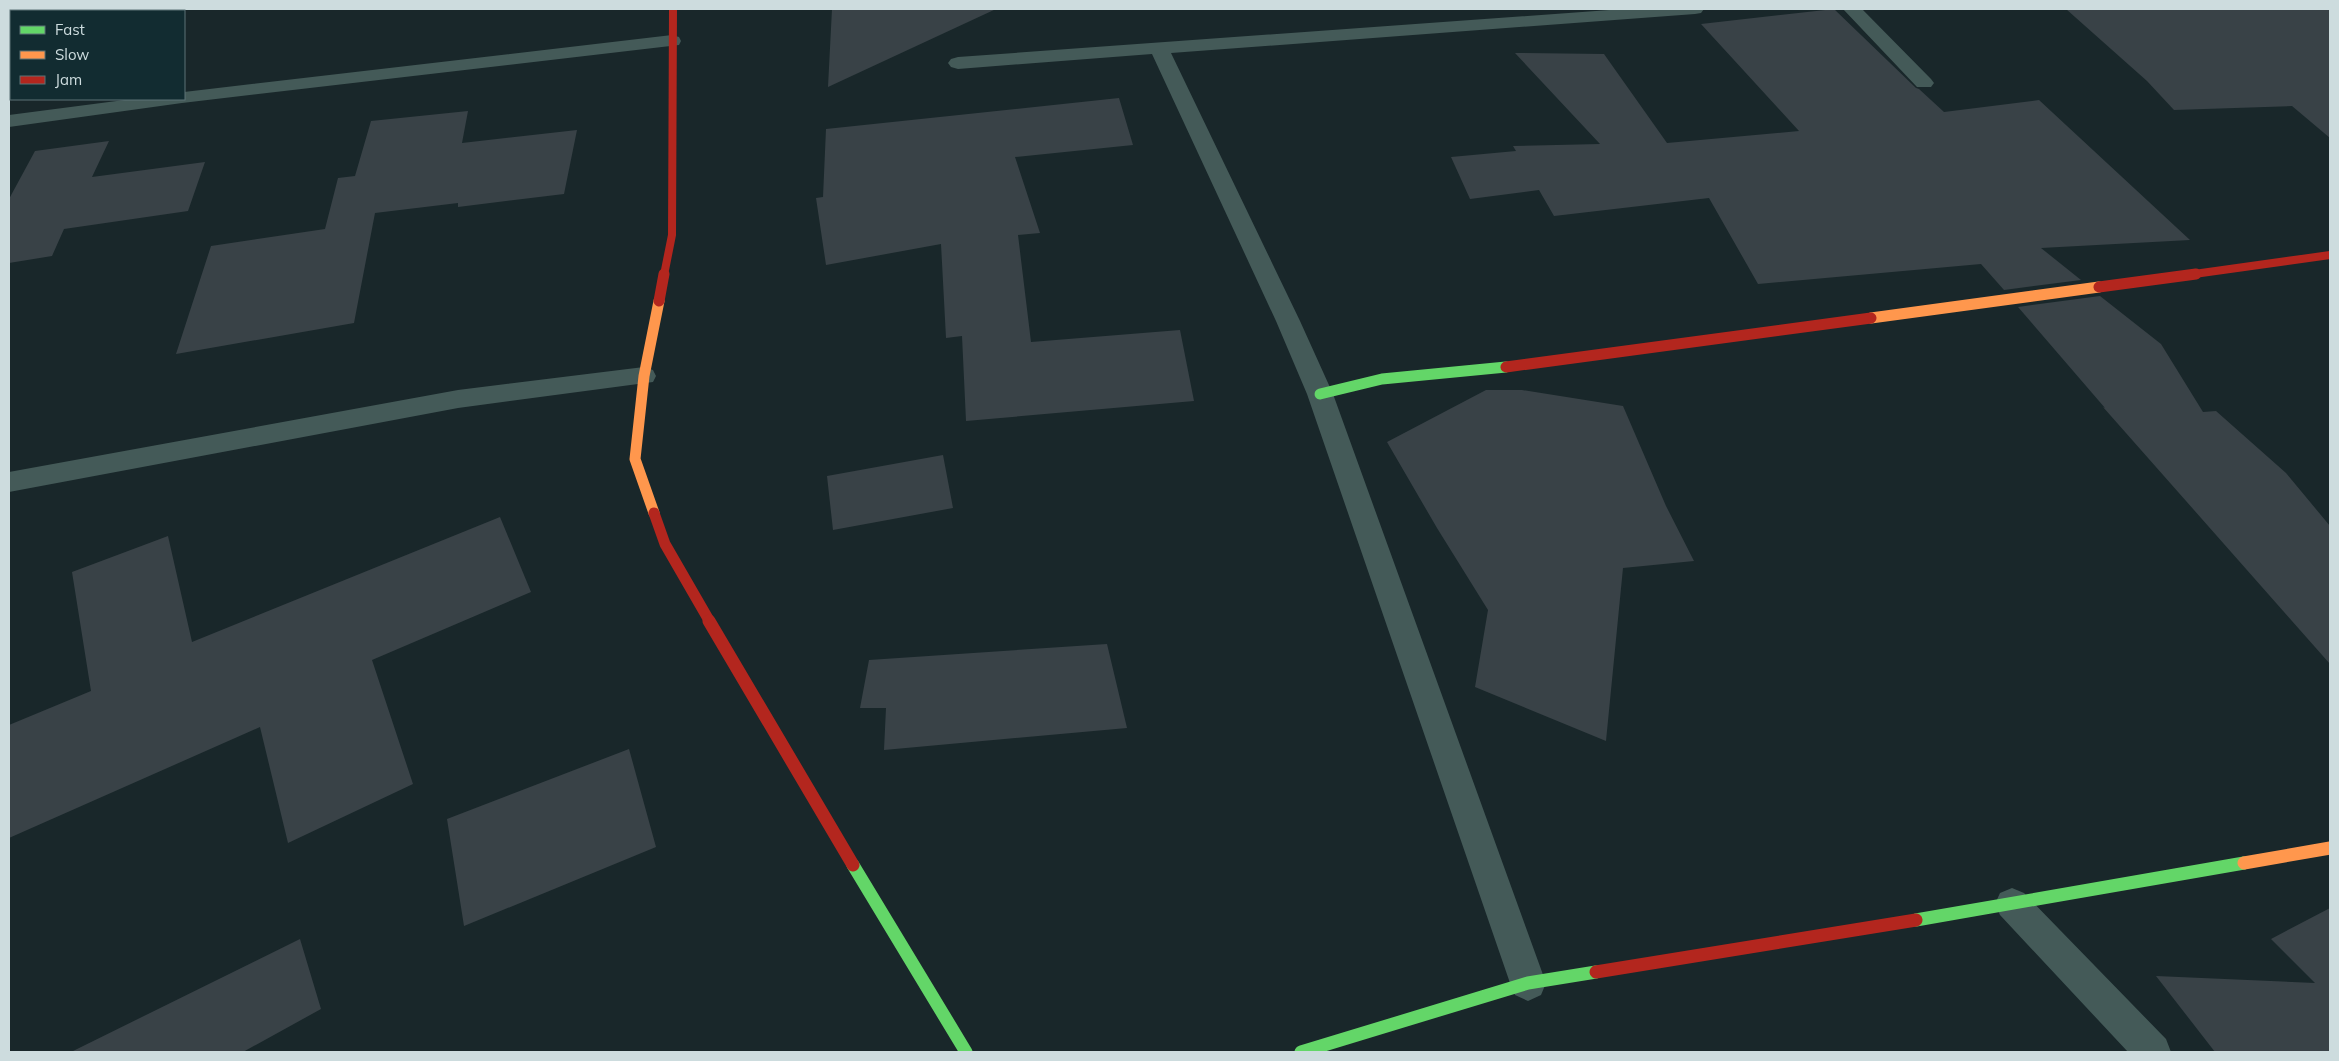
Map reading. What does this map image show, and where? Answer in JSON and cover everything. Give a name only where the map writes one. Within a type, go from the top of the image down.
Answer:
[{"type":"street","points":[[673,9],[672,235],[644,376],[635,459],[665,544],[778,741],[966,1052]]},
{"type":"street","points":[[958,63],[1599,11],[1695,9]]},
{"type":"street","points":[[1852,9],[1924,83]]},
{"type":"street","points":[[185,98],[672,41]]},
{"type":"street","points":[[1159,48],[1288,321],[1320,394],[1528,984]]},
{"type":"street","points":[[9,121],[167,100]]},
{"type":"street","points":[[1320,394],[1382,379],[1532,364],[2330,255]]},
{"type":"street","points":[[9,482],[458,399],[644,376]]},
{"type":"street","points":[[1301,1052],[1528,984],[2012,904],[2330,848]]},
{"type":"street","points":[[2012,904],[2153,1052]]},
{"type":"building","points":[[832,9],[996,9],[828,87]]},
{"type":"building","points":[[1834,9],[1916,88],[1944,112],[2039,100],[2190,240],[2041,248],[2081,280],[2004,290],[1981,264],[1758,284],[1709,198],[1554,216],[1539,190],[1470,199],[1451,157],[1516,151],[1513,146],[1600,144],[1515,53],[1604,54],[1667,143],[1799,131],[1701,24]]},
{"type":"building","points":[[2066,9],[2330,9],[2330,138],[2292,106],[2174,110],[2147,81]]},
{"type":"building","points":[[1119,98],[1133,145],[1015,157],[1040,233],[1018,235],[1031,342],[1180,330],[1194,401],[966,421],[962,336],[946,338],[941,244],[826,265],[816,198],[823,197],[826,129]]},
{"type":"building","points":[[468,111],[462,143],[577,130],[564,194],[458,207],[458,203],[375,213],[354,323],[176,354],[211,246],[325,229],[338,178],[355,176],[371,121]]},
{"type":"building","points":[[109,141],[92,177],[205,162],[188,211],[64,229],[52,256],[9,263],[9,199],[35,151]]},
{"type":"building","points":[[2100,296],[2161,344],[2203,412],[2216,411],[2286,473],[2330,526],[2330,664],[2103,407],[2105,408],[2018,307]]},
{"type":"building","points":[[1486,390],[1522,390],[1623,406],[1666,506],[1694,561],[1623,568],[1606,741],[1475,687],[1488,610],[1387,442]]},
{"type":"building","points":[[943,455],[953,508],[833,530],[827,476]]},
{"type":"building","points":[[500,517],[531,592],[372,660],[413,784],[288,843],[260,727],[9,838],[9,725],[91,691],[72,572],[168,536],[192,642]]},
{"type":"building","points":[[1107,644],[1127,728],[884,750],[886,708],[860,708],[869,660]]},
{"type":"building","points":[[629,749],[656,847],[464,926],[447,819]]},
{"type":"building","points":[[2330,908],[2330,1052],[2215,1052],[2156,976],[2315,983],[2271,939]]},
{"type":"building","points":[[300,939],[321,1009],[243,1052],[71,1052]]},
{"type":"traffic: fast","points":[[1320,394],[1382,379],[1506,367]]},
{"type":"traffic: fast","points":[[1916,920],[2244,863]]},
{"type":"traffic: fast","points":[[853,865],[966,1052]]},
{"type":"traffic: fast","points":[[1301,1052],[1528,983],[1596,972]]},
{"type":"traffic: slow","points":[[1871,318],[2099,287]]},
{"type":"traffic: slow","points":[[654,513],[635,459],[644,376],[659,301]]},
{"type":"traffic: slow","points":[[2244,863],[2330,848]]},
{"type":"traffic: jam","points":[[659,301],[672,235],[673,9]]},
{"type":"traffic: jam","points":[[2099,287],[2330,255]]},
{"type":"traffic: jam","points":[[1506,367],[1871,318]]},
{"type":"traffic: jam","points":[[654,513],[665,544],[778,741],[853,865]]},
{"type":"traffic: jam","points":[[1596,972],[1916,920]]}]
